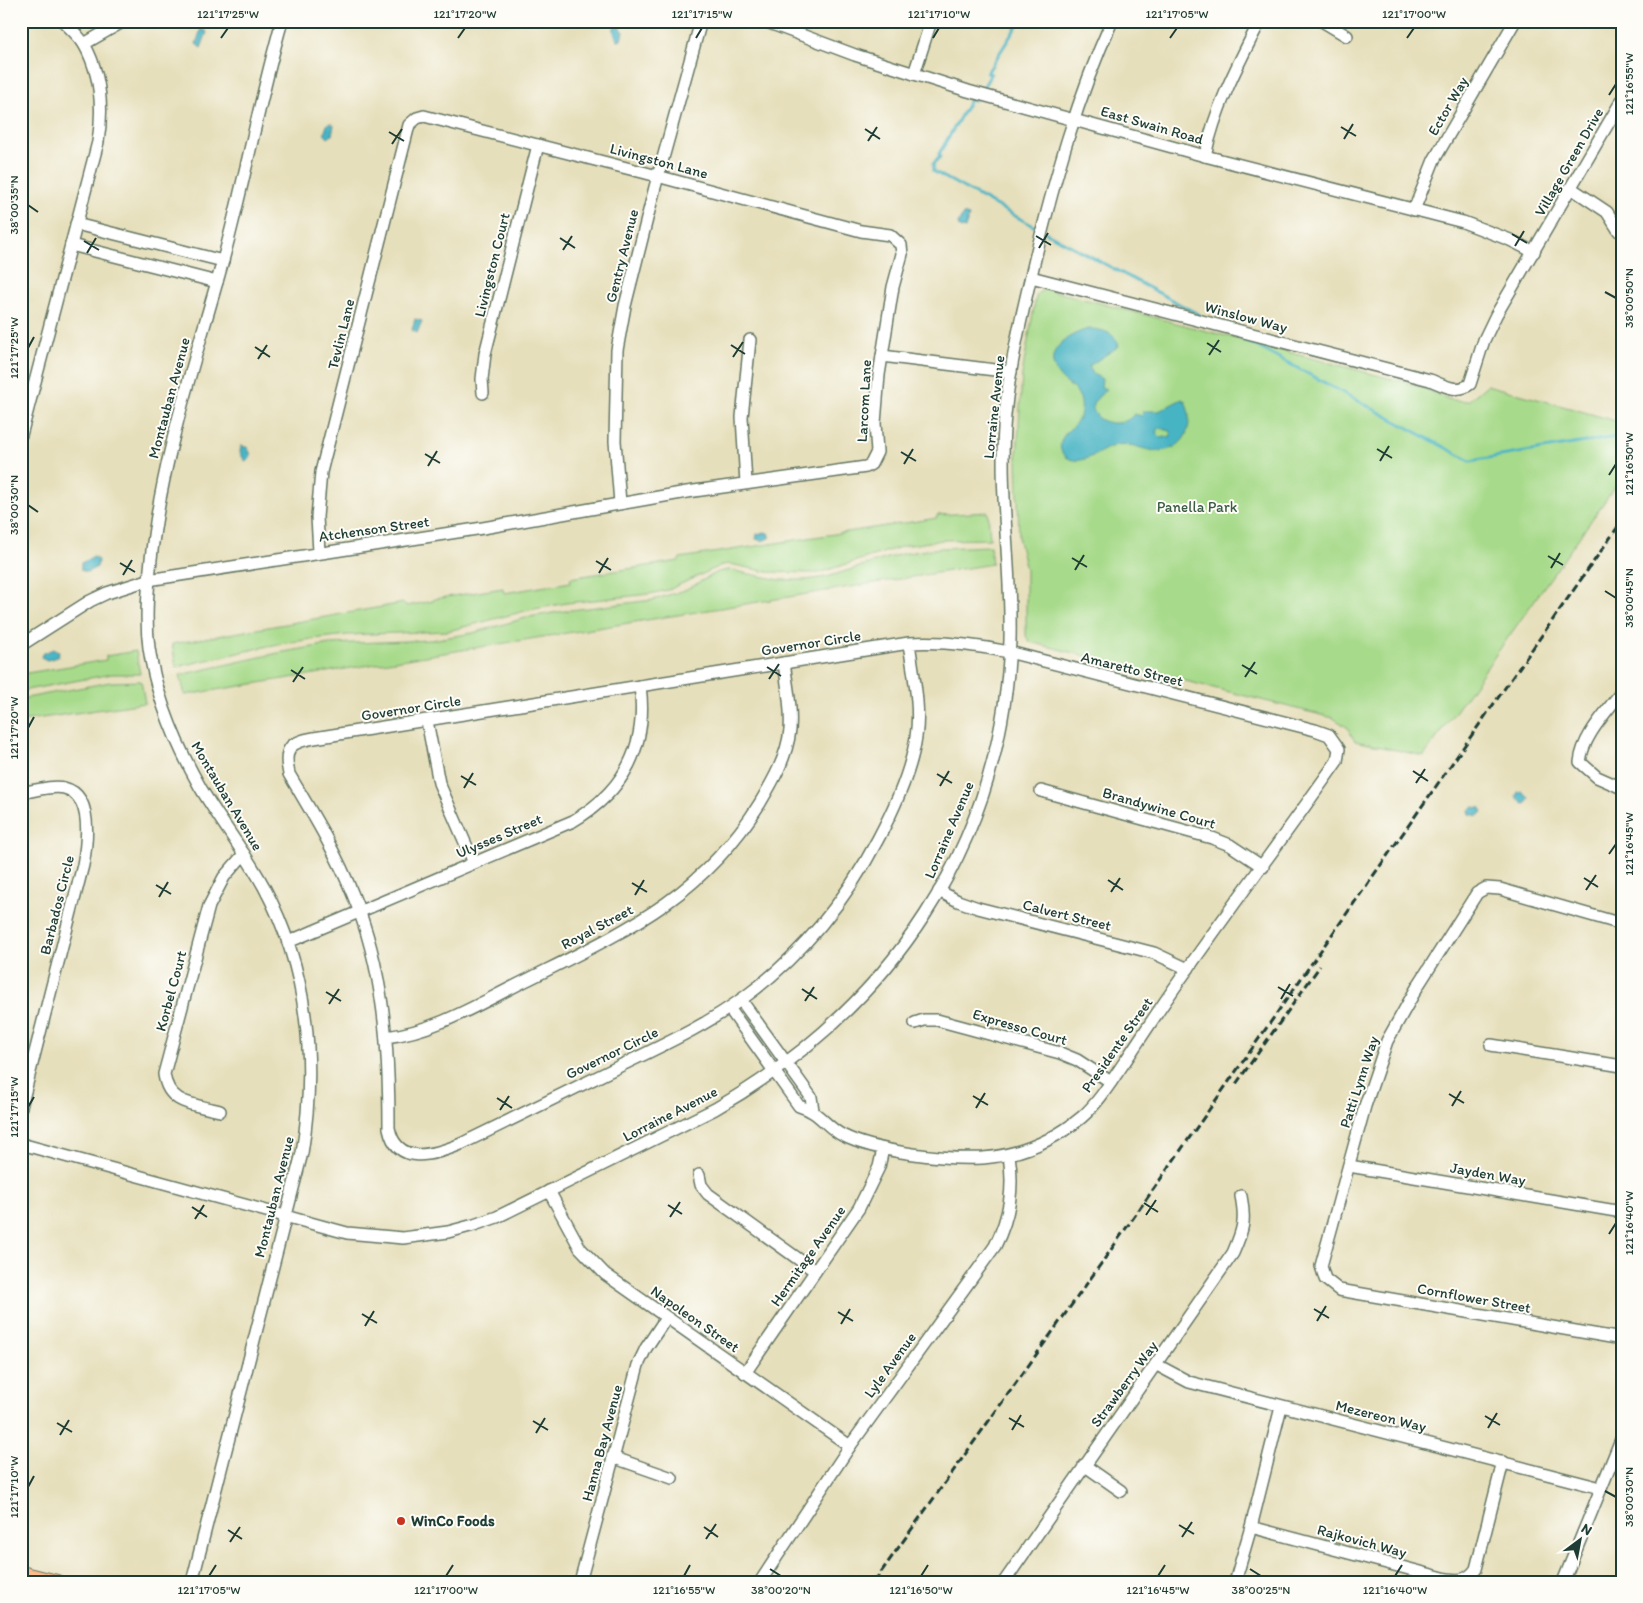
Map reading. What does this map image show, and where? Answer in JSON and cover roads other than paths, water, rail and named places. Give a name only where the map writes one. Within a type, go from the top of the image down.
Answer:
[{"type":"main road","points":[[21,1573],[57,1582]]},
{"type":"street","points":[[21,435],[71,245],[100,124],[98,86],[84,44],[63,21]]},
{"type":"street","points":[[84,44],[124,21]]},
{"type":"street","name":"Montauban Avenue","points":[[192,1582],[304,1136],[310,1069],[304,1006],[288,942],[264,888],[186,762],[164,706],[150,648],[147,619],[148,580],[160,493],[179,417],[223,261],[282,21]]},
{"type":"street","name":"Gentry Avenue","points":[[620,503],[615,441],[617,350],[625,306],[658,176],[701,21]]},
{"type":"street","name":"East Swain Road","points":[[764,21],[855,55],[914,74],[1205,156],[1489,231],[1534,252]]},
{"type":"street","points":[[914,74],[931,21]]},
{"type":"street","name":"Lorraine Avenue","points":[[285,1215],[348,1233],[377,1237],[428,1236],[474,1226],[497,1217],[715,1109],[788,1063],[816,1040],[863,996],[906,942],[939,891],[970,829],[988,775],[1004,708],[1009,652],[1010,591],[1003,456],[1011,372],[1031,277],[1074,118],[1112,21]]},
{"type":"street","points":[[1205,156],[1225,96],[1260,21]]},
{"type":"street","points":[[1322,21],[1347,36]]},
{"type":"street","name":"Ector Way","points":[[1414,210],[1434,160],[1515,21]]},
{"type":"street","name":"Village Green Drive","points":[[1454,388],[1459,390],[1470,384],[1484,340],[1622,100]]},
{"type":"street","name":"Livingston Lane","points":[[409,125],[417,118],[424,116],[658,176],[860,231],[890,235],[896,238],[901,245]]},
{"type":"street","name":"Tevlin Lane","points":[[318,552],[317,517],[321,472],[409,125]]},
{"type":"street","name":"Livingston Court","points":[[483,392],[484,354],[538,145]]},
{"type":"street","points":[[1571,188],[1607,212],[1619,231]]},
{"type":"street","points":[[76,224],[223,261]]},
{"type":"street","points":[[71,245],[217,282]]},
{"type":"street","name":"Larcom Lane","points":[[746,483],[859,469],[871,464],[877,452],[875,423],[882,356],[893,287],[902,254],[901,245]]},
{"type":"street","name":"Winslow Way","points":[[1031,277],[1430,380],[1454,388]]},
{"type":"street","points":[[746,483],[742,417],[750,340]]},
{"type":"street","points":[[882,356],[1011,372]]},
{"type":"street","name":"Atchenson Street","points":[[21,645],[90,601],[107,593],[148,580],[318,552],[483,528],[620,503],[746,483]]},
{"type":"street","name":"Amaretto Street","points":[[909,643],[966,644],[1009,652],[1315,730],[1330,735],[1336,741],[1339,749]]},
{"type":"street","name":"Governor Circle","points":[[909,643],[917,715],[916,735],[913,755],[889,818],[860,872],[820,925],[778,970],[741,1000],[683,1035],[461,1144],[427,1154],[412,1155],[400,1150],[391,1140],[389,1128],[386,1036],[377,972],[360,913],[337,859],[289,774],[286,760],[289,748],[298,741],[909,643]]},
{"type":"street","name":"Royal Street","points":[[386,1036],[406,1034],[439,1023],[615,936],[663,907],[704,873],[751,818],[781,763],[790,732],[791,710],[784,663]]},
{"type":"street","name":"Ulysses Street","points":[[288,942],[573,821],[588,812],[610,792],[629,765],[635,750],[642,720],[640,686]]},
{"type":"street","points":[[1622,691],[1587,739],[1581,750],[1580,762],[1597,777],[1622,788]]},
{"type":"street","points":[[427,721],[439,783],[474,863]]},
{"type":"street","name":"Presidente Street","points":[[774,1072],[799,1106],[813,1110],[840,1134],[860,1144],[883,1149],[953,1157],[982,1158],[1009,1155],[1031,1148],[1065,1130],[1097,1101],[1111,1082],[1188,969],[1263,867],[1337,761],[1339,749]]},
{"type":"street","name":"Barbados Circle","points":[[21,793],[64,788],[74,792],[82,801],[86,824],[83,865],[21,1107]]},
{"type":"street","name":"Brandywine Court","points":[[1040,791],[1212,838],[1230,845],[1263,867]]},
{"type":"street","name":"Korbel Court","points":[[220,1111],[182,1101],[172,1095],[166,1087],[164,1074],[209,906],[224,877],[244,854]]},
{"type":"street","name":"Patti Lynn Way","points":[[1324,1279],[1321,1266],[1322,1260],[1375,1072],[1391,1034],[1419,984],[1477,893],[1486,888],[1500,889],[1622,924]]},
{"type":"street","name":"Calvert Street","points":[[939,891],[958,901],[978,908],[1154,953],[1188,969]]},
{"type":"street","points":[[741,1000],[788,1063]]},
{"type":"street","points":[[729,1008],[774,1072]]},
{"type":"street","name":"Expresso Court","points":[[915,1023],[924,1020],[937,1020],[1060,1053],[1077,1060],[1111,1082]]},
{"type":"street","points":[[1491,1045],[1622,1066]]},
{"type":"street","name":"Presidente Street","points":[[788,1063],[811,1097],[813,1110]]},
{"type":"street","points":[[21,1144],[285,1215]]},
{"type":"street","name":"Hermitage Avenue","points":[[745,1373],[859,1208],[879,1167],[883,1149]]},
{"type":"street","name":"Lyle Avenue","points":[[760,1582],[850,1446],[994,1246],[1008,1213],[1011,1195],[1009,1155]]},
{"type":"street","name":"Jayden Way","points":[[1349,1166],[1622,1212]]},
{"type":"street","points":[[699,1175],[701,1185],[708,1194],[815,1271]]},
{"type":"street","name":"Napoleon Street","points":[[549,1191],[568,1230],[592,1262],[666,1318],[850,1446]]},
{"type":"street","name":"Strawberry Way","points":[[1007,1581],[1084,1465],[1157,1364],[1233,1253],[1242,1233],[1245,1216],[1241,1196]]},
{"type":"street","name":"Cornflower Street","points":[[1324,1279],[1340,1290],[1622,1339]]},
{"type":"street","name":"Hanna Bay Avenue","points":[[580,1582],[638,1365],[646,1348],[666,1318]]},
{"type":"street","name":"Mezereon Way","points":[[1157,1364],[1188,1382],[1601,1488]]},
{"type":"street","points":[[1235,1582],[1281,1407]]},
{"type":"street","points":[[1563,1582],[1622,1437]]},
{"type":"street","points":[[612,1457],[672,1478]]},
{"type":"street","name":"Rajkovich Way","points":[[1251,1527],[1447,1579],[1464,1579],[1471,1576],[1476,1569],[1503,1462]]},
{"type":"street","points":[[1084,1465],[1121,1490]]},
{"type":"water","points":[[615,26],[620,27],[624,32],[620,41],[613,30]]},
{"type":"water","points":[[201,29],[207,32],[201,48],[196,44]]},
{"type":"water","points":[[330,123],[334,125],[332,135],[328,138],[324,134],[327,125]]},
{"type":"water","points":[[963,214],[969,216],[965,229],[959,227],[958,224]]},
{"type":"water","points":[[415,319],[422,321],[417,333],[412,330]]},
{"type":"water","points":[[1089,329],[1107,332],[1114,337],[1119,346],[1089,366],[1093,374],[1102,379],[1101,387],[1106,389],[1093,403],[1093,410],[1099,419],[1118,423],[1131,418],[1134,414],[1142,416],[1144,411],[1159,411],[1182,399],[1185,401],[1189,418],[1186,434],[1182,441],[1168,450],[1158,451],[1122,444],[1082,460],[1070,459],[1063,454],[1061,441],[1078,420],[1081,402],[1075,390],[1059,376],[1054,367],[1053,359],[1059,345],[1081,331]],"holes":[[[1160,428],[1170,431],[1171,436],[1161,438],[1157,433],[1157,429]]]},
{"type":"water","points":[[241,445],[248,448],[251,455],[248,461],[244,460],[240,452]]},
{"type":"water","points":[[765,532],[770,534],[769,538],[762,541],[756,539],[757,534]]},
{"type":"water","points":[[94,557],[98,560],[97,567],[87,572],[81,570],[81,563]]},
{"type":"water","points":[[53,649],[59,651],[58,657],[47,660],[41,657],[42,654]]},
{"type":"water","points":[[1522,791],[1529,798],[1526,804],[1522,803],[1516,796],[1518,792]]},
{"type":"water","points":[[1473,807],[1481,808],[1483,812],[1478,816],[1470,814],[1469,810]]},
{"type":"waterway","points":[[981,91],[991,74],[987,73],[1020,21]]},
{"type":"waterway","points":[[977,96],[975,100],[970,100],[939,154],[940,157],[933,164],[933,171],[1039,229]]},
{"type":"waterway","points":[[1045,232],[1200,315]]},
{"type":"waterway","points":[[1236,335],[1470,461],[1622,436]]},
{"type":"railway","points":[[874,1582],[1103,1261],[1622,521]]},
{"type":"railway","points":[[1236,1084],[1320,966]]},
{"type":"place","name":"WinCo Foods","points":[[401,1521]]},
{"type":"park label","name":"Panella Park","points":[[1197,507]]}]
